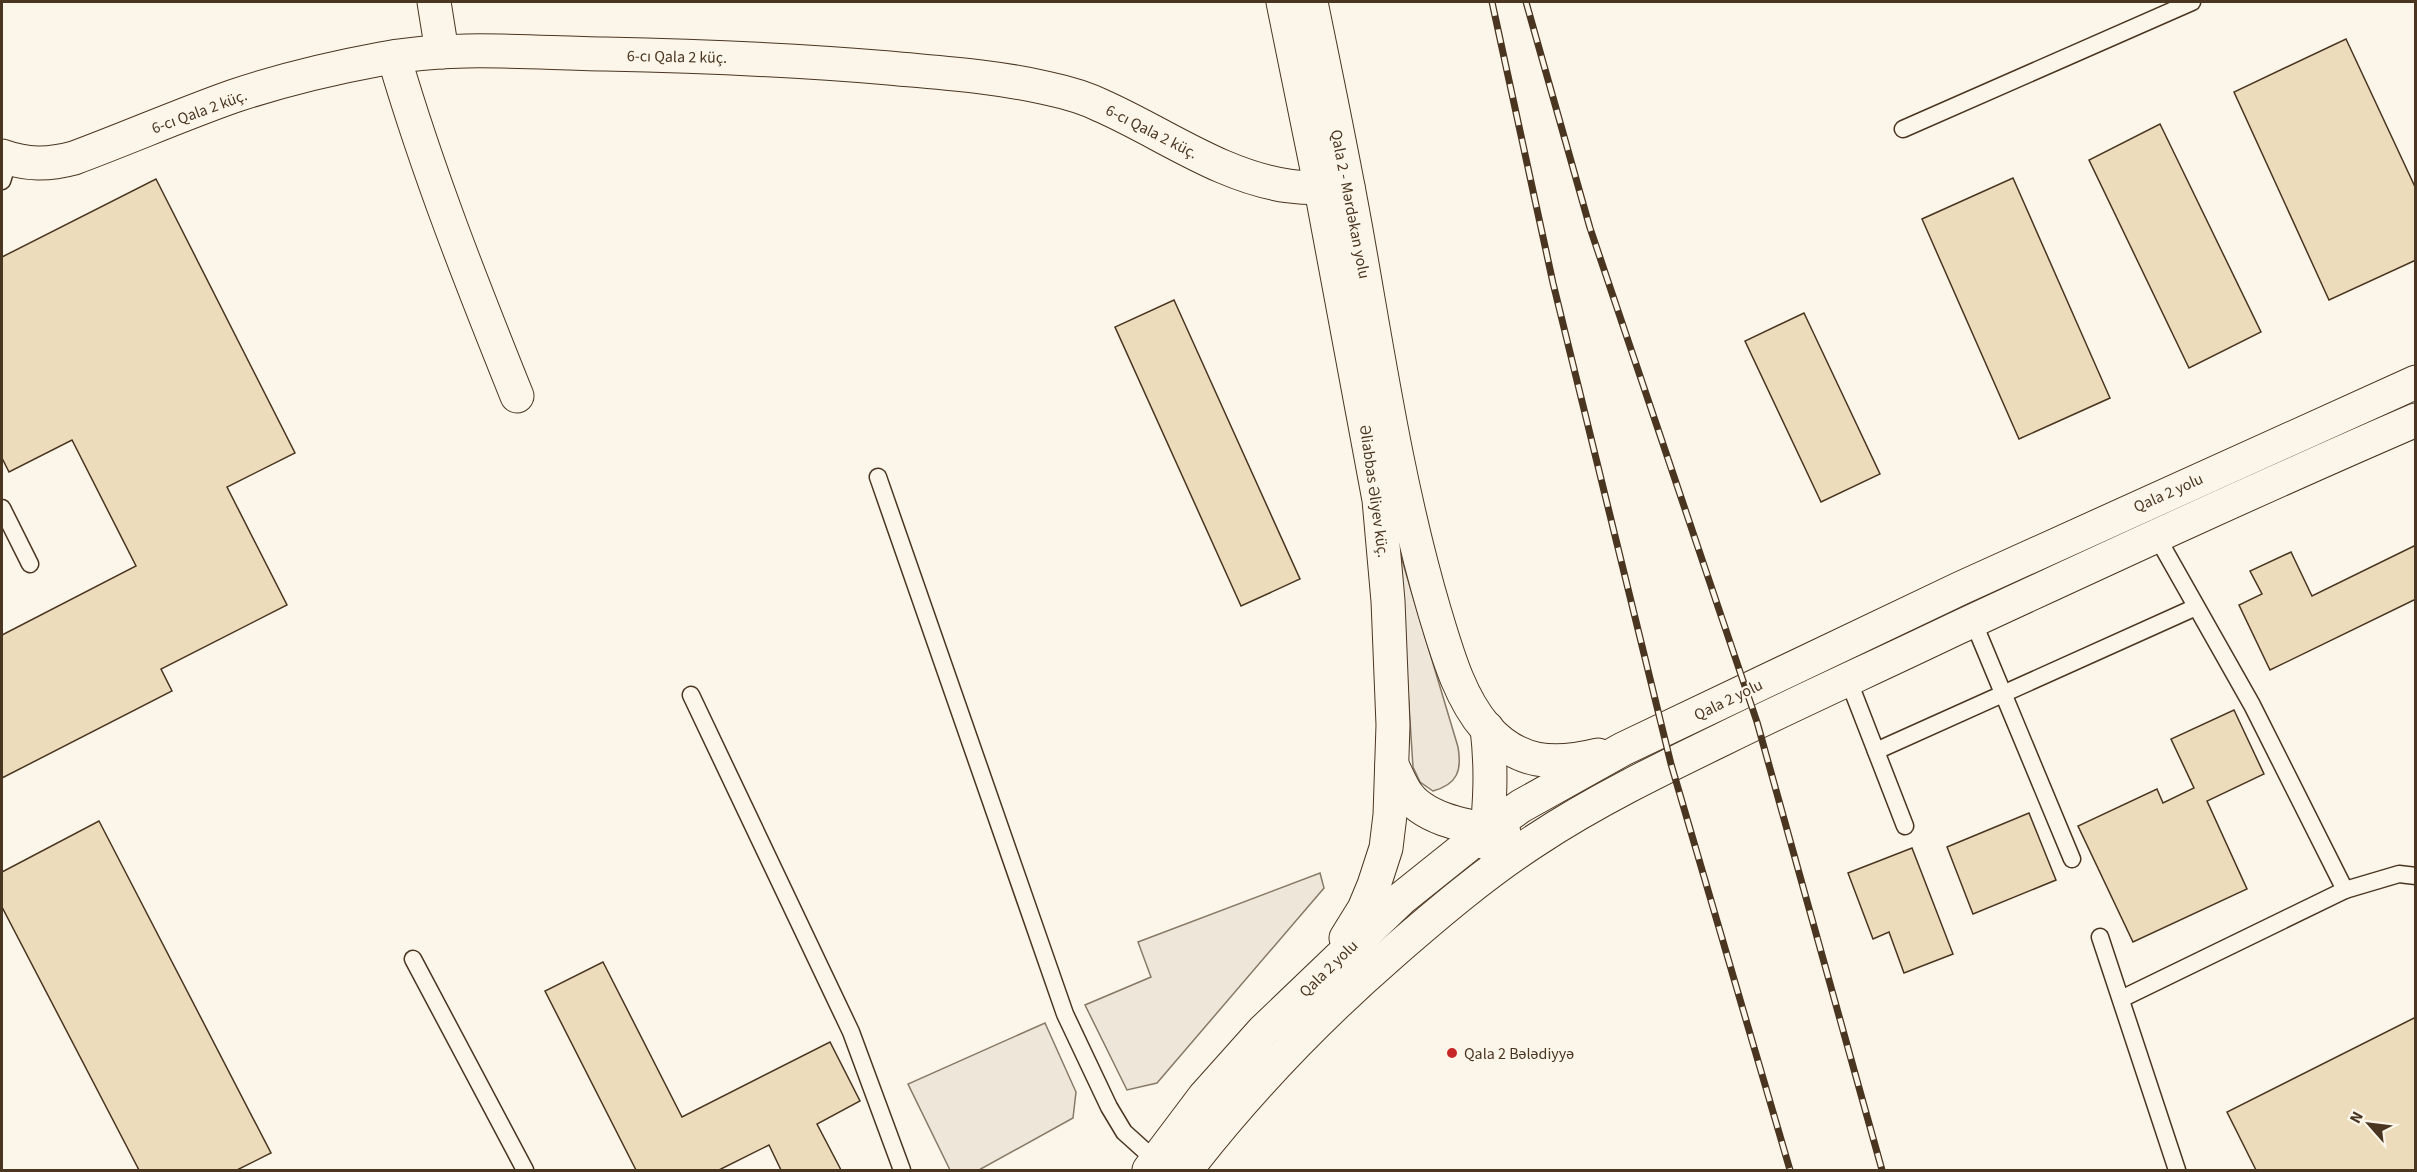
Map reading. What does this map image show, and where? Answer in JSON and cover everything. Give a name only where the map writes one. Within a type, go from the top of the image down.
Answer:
[{"type":"main road","points":[[434,2],[442,52]]},
{"type":"main road","name":"Əliabbas Əliyev küç.","points":[[1283,2],[1335,188],[1379,500],[1388,600],[1392,765],[1386,848],[1364,909],[1324,972]]},
{"type":"main road","name":"Qala 2 - Mərdəkan yolu","points":[[1311,2],[1335,188],[1387,407],[1405,500],[1423,573],[1444,643],[1470,706],[1486,729]]},
{"type":"main road","name":"6-cı Qala 2 küç.","points":[[4,165],[53,164],[235,96],[304,76],[394,57],[442,52],[776,59],[1001,79],[1078,96],[1101,105],[1217,164],[1250,176],[1287,186],[1335,188]]},
{"type":"main road","points":[[394,57],[416,133],[454,238],[517,396]]},
{"type":"main road","name":"Qala 2 yolu","points":[[1152,1165],[1204,1097],[1263,1031],[1402,898],[1487,830],[1521,806],[1623,750],[1981,578],[2415,382]]},
{"type":"main road","name":"Qala 2 yolu","points":[[1186,1170],[1226,1118],[1285,1052],[1323,1016],[1421,927],[1537,839],[1632,783],[1848,679],[2415,420]]},
{"type":"main road","points":[[1486,729],[1505,746],[1526,757],[1553,763],[1623,750]]},
{"type":"main road","points":[[1483,878],[1491,798],[1490,754],[1486,729]]},
{"type":"main road","points":[[1392,765],[1405,792],[1420,806],[1435,815],[1487,830],[1537,839]]},
{"type":"lane","points":[[1903,129],[2192,2]]},
{"type":"lane","points":[[878,477],[1065,1014],[1109,1107],[1124,1132],[1152,1165]]},
{"type":"lane","points":[[2,508],[30,564]]},
{"type":"lane","points":[[2157,537],[2252,705],[2345,890]]},
{"type":"lane","points":[[1876,751],[2196,607]]},
{"type":"lane","points":[[1972,621],[2073,860]]},
{"type":"lane","points":[[1848,679],[1905,826]]},
{"type":"lane","points":[[691,695],[851,1032],[902,1170]]},
{"type":"lane","points":[[2121,999],[2345,890],[2399,874],[2415,876]]},
{"type":"lane","points":[[2100,937],[2176,1170]]},
{"type":"lane","points":[[413,959],[525,1170]]},
{"type":"shaded area","points":[[1399,550],[1458,747],[1459,763],[1456,775],[1448,784],[1433,791],[1420,782],[1413,767]]},
{"type":"shaded area","points":[[1320,873],[1324,888],[1157,1083],[1127,1090],[1085,1005],[1151,977],[1138,942]]},
{"type":"shaded area","points":[[1045,1023],[1076,1092],[1073,1118],[979,1170],[950,1170],[908,1084]]},
{"type":"building","points":[[2346,39],[2416,189],[2416,260],[2329,300],[2234,92]]},
{"type":"building","points":[[2160,124],[2261,332],[2189,368],[2089,160]]},
{"type":"building","points":[[2013,178],[2110,398],[2019,439],[1922,219]]},
{"type":"building","points":[[156,179],[295,453],[227,487],[287,605],[161,669],[172,691],[2,778],[2,635],[136,566],[72,440],[9,472],[2,458],[2,257]]},
{"type":"building","points":[[1174,300],[1300,579],[1241,606],[1115,327]]},
{"type":"building","points":[[1804,313],[1880,474],[1821,502],[1745,341]]},
{"type":"building","points":[[2416,545],[2416,599],[2270,670],[2239,605],[2262,594],[2250,571],[2291,552],[2312,596]]},
{"type":"building","points":[[2234,710],[2264,774],[2207,801],[2247,889],[2133,942],[2078,826],[2157,789],[2163,803],[2194,788],[2171,739]]},
{"type":"building","points":[[2029,813],[2056,880],[1973,914],[1947,847]]},
{"type":"building","points":[[99,821],[271,1153],[237,1170],[139,1170],[2,907],[2,872]]},
{"type":"building","points":[[1912,848],[1953,954],[1904,973],[1889,932],[1873,939],[1848,873]]},
{"type":"building","points":[[603,962],[682,1117],[830,1042],[860,1101],[817,1124],[841,1170],[781,1170],[769,1145],[719,1170],[636,1170],[545,991]]},
{"type":"building","points":[[2416,1017],[2416,1170],[2256,1170],[2227,1112]]},
{"type":"railway","points":[[1492,2],[1553,283],[1671,764],[1790,1170]]},
{"type":"railway","points":[[1526,2],[1590,228],[1757,722],[1882,1170]]},
{"type":"place","name":"Qala 2 Bələdiyyə","points":[[1452,1053]]}]
